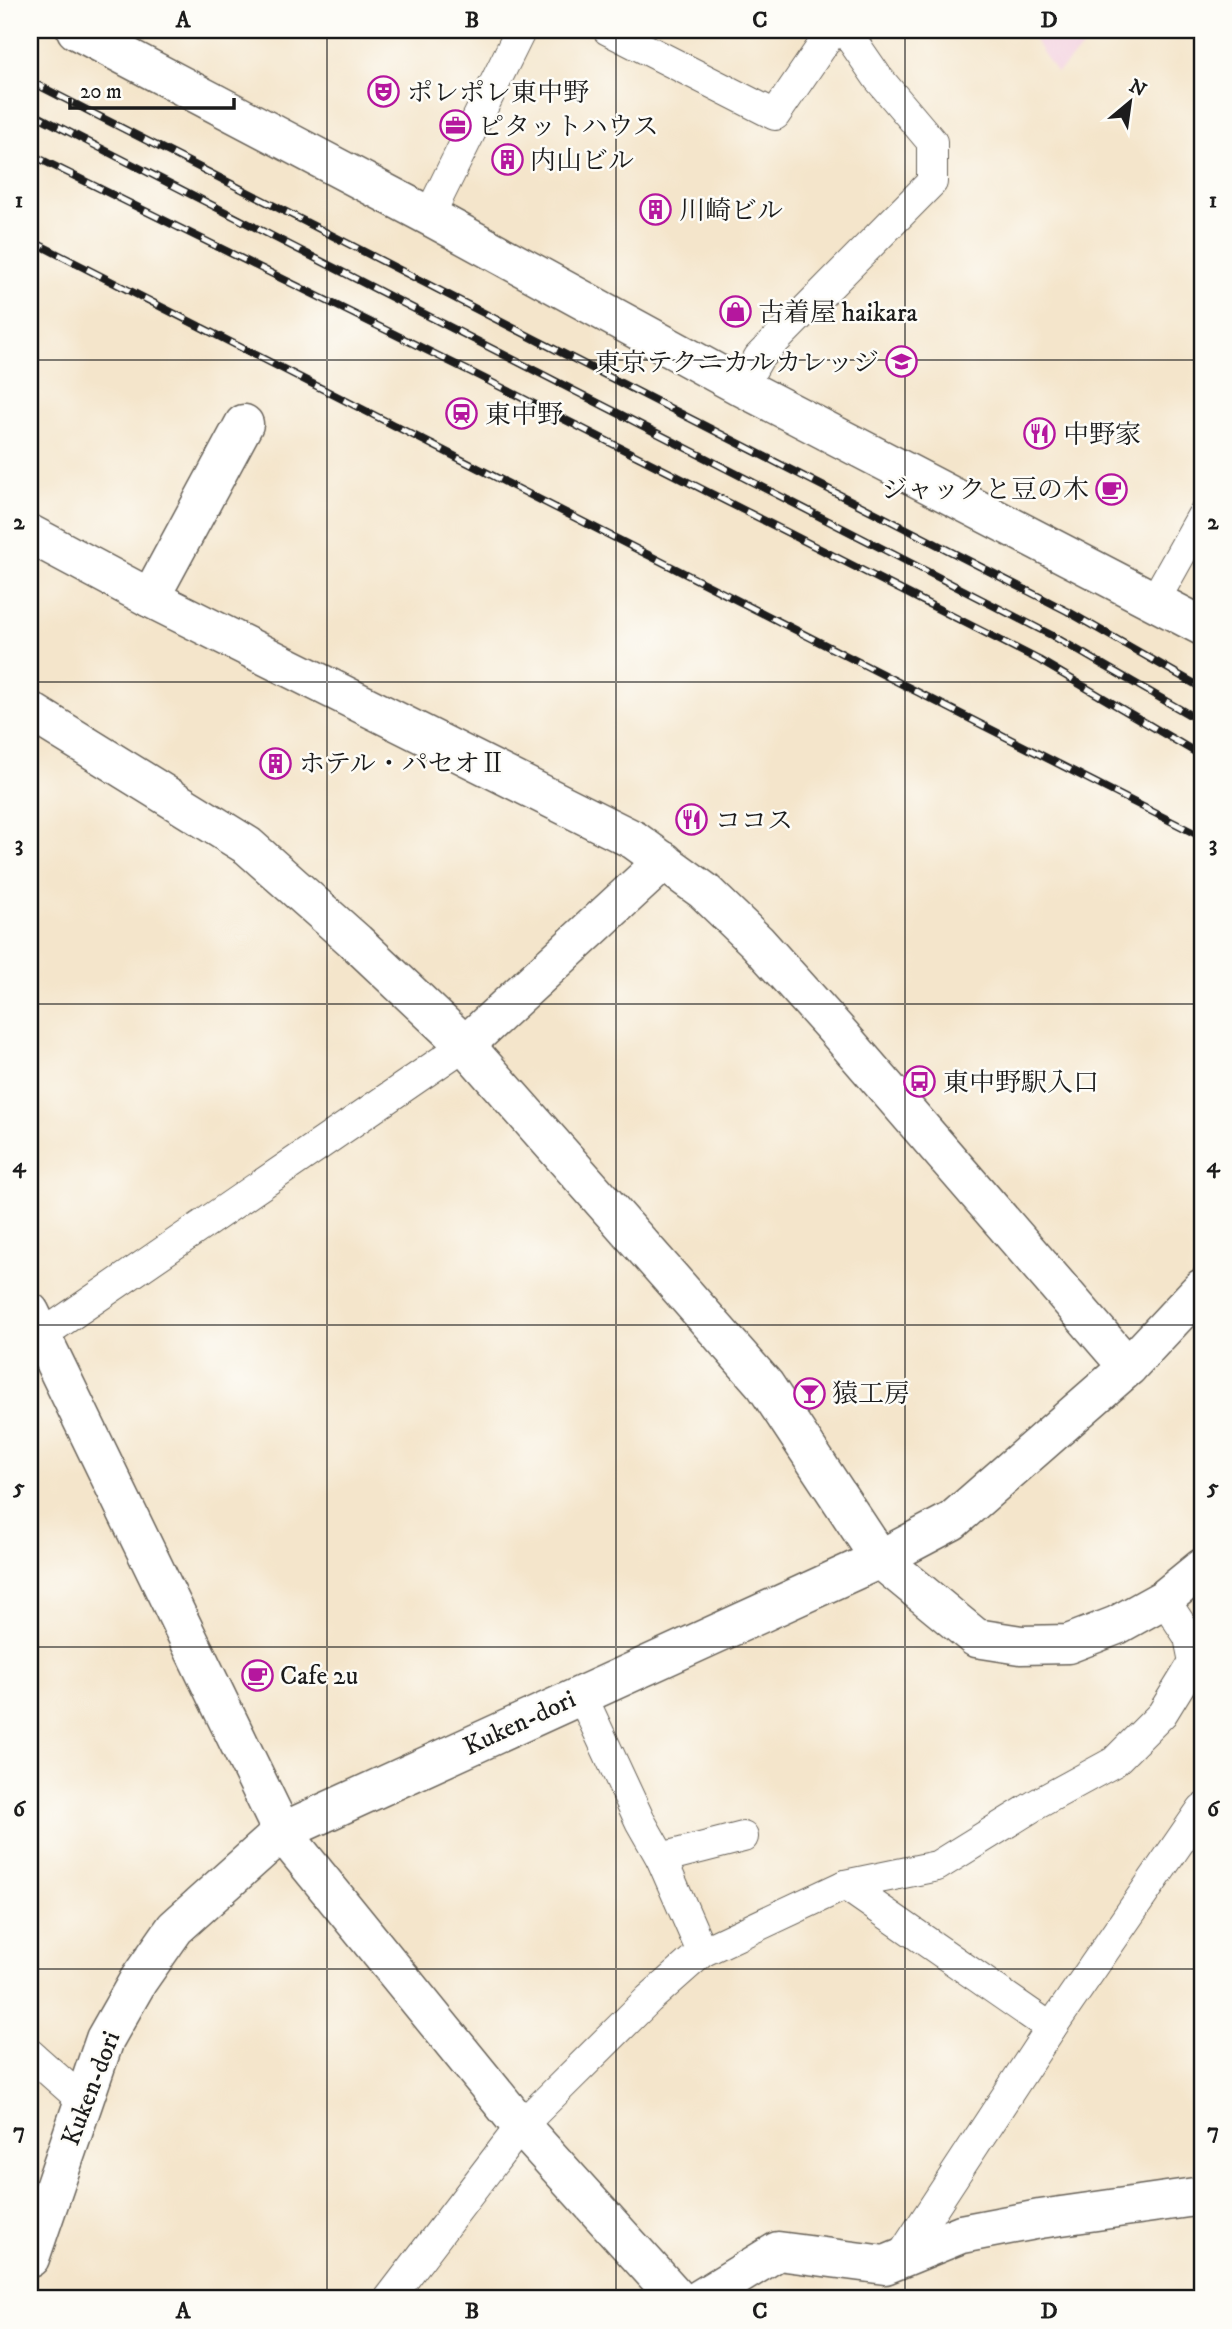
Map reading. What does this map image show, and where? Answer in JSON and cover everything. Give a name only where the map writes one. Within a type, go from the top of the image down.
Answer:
[{"type":"street","points":[[76,30],[429,216],[742,387],[1202,626]]},
{"type":"street","points":[[150,598],[244,424]]},
{"type":"street","points":[[30,534],[150,598],[634,840],[704,891],[757,942],[838,1032],[1128,1367]]},
{"type":"street","points":[[30,710],[248,846],[356,942],[465,1045],[765,1385],[880,1559],[976,1638],[1021,1645],[1068,1643],[1117,1625],[1164,1599],[1202,1568]]},
{"type":"street","points":[[465,1045],[664,861]]},
{"type":"street","name":"Kuken-dori","points":[[30,2258],[106,2039],[138,1981],[175,1928],[282,1832],[880,1559],[952,1521],[1128,1367],[1202,1288]]},
{"type":"street","points":[[36,1323],[282,1832],[521,2126],[678,2299]]},
{"type":"street","points":[[701,2299],[778,2251],[885,2264],[961,2234],[1040,2219],[1202,2196]]},
{"type":"lane","points":[[429,216],[521,30]]},
{"type":"lane","points":[[608,30],[775,114],[833,30]]},
{"type":"lane","points":[[742,387],[759,357],[932,182],[932,142],[878,78],[845,30]]},
{"type":"lane","points":[[1155,600],[1202,516]]},
{"type":"lane","points":[[36,1323],[465,1045]]},
{"type":"lane","points":[[389,2299],[521,2126],[649,1999],[702,1952],[845,1885],[937,1866],[1037,1804],[1114,1762],[1162,1714],[1194,1662],[1189,1637],[1164,1599]]},
{"type":"lane","points":[[580,1694],[640,1821],[661,1858],[702,1952]]},
{"type":"lane","points":[[899,2260],[1051,2028],[1202,1809]]},
{"type":"lane","points":[[661,1858],[743,1837]]},
{"type":"lane","points":[[845,1885],[1051,2028]]},
{"type":"lane","points":[[30,2054],[83,2101]]},
{"type":"shaded area","points":[[1027,30],[1101,30],[1057,73]]},
{"type":"railway","points":[[30,81],[1067,611],[1202,688]]},
{"type":"railway","points":[[30,112],[1053,636],[1202,722]]},
{"type":"railway","points":[[30,154],[479,376],[1039,660],[1202,756]]},
{"type":"railway","points":[[30,240],[1202,837]]},
{"type":"place","name":"ポレポレ東中野","points":[[384,92]]},
{"type":"place","name":"ピタットハウス","points":[[455,126]]},
{"type":"place","name":"内山ビル","points":[[507,160]]},
{"type":"place","name":"川崎ビル","points":[[656,210]]},
{"type":"place","name":"古着屋 haikara","points":[[735,312]]},
{"type":"place","name":"東京テクニカルカレッジ","points":[[902,362]]},
{"type":"place","name":"東中野","points":[[462,414]]},
{"type":"place","name":"中野家","points":[[1040,434]]},
{"type":"place","name":"ジャックと豆の木","points":[[1112,489]]},
{"type":"place","name":"ホテル・パセオⅡ","points":[[276,763]]},
{"type":"place","name":"ココス","points":[[692,820]]},
{"type":"place","name":"東中野駅入口","points":[[920,1082]]},
{"type":"place","name":"猿工房","points":[[809,1393]]},
{"type":"place","name":"Cafe 2u","points":[[257,1675]]}]
